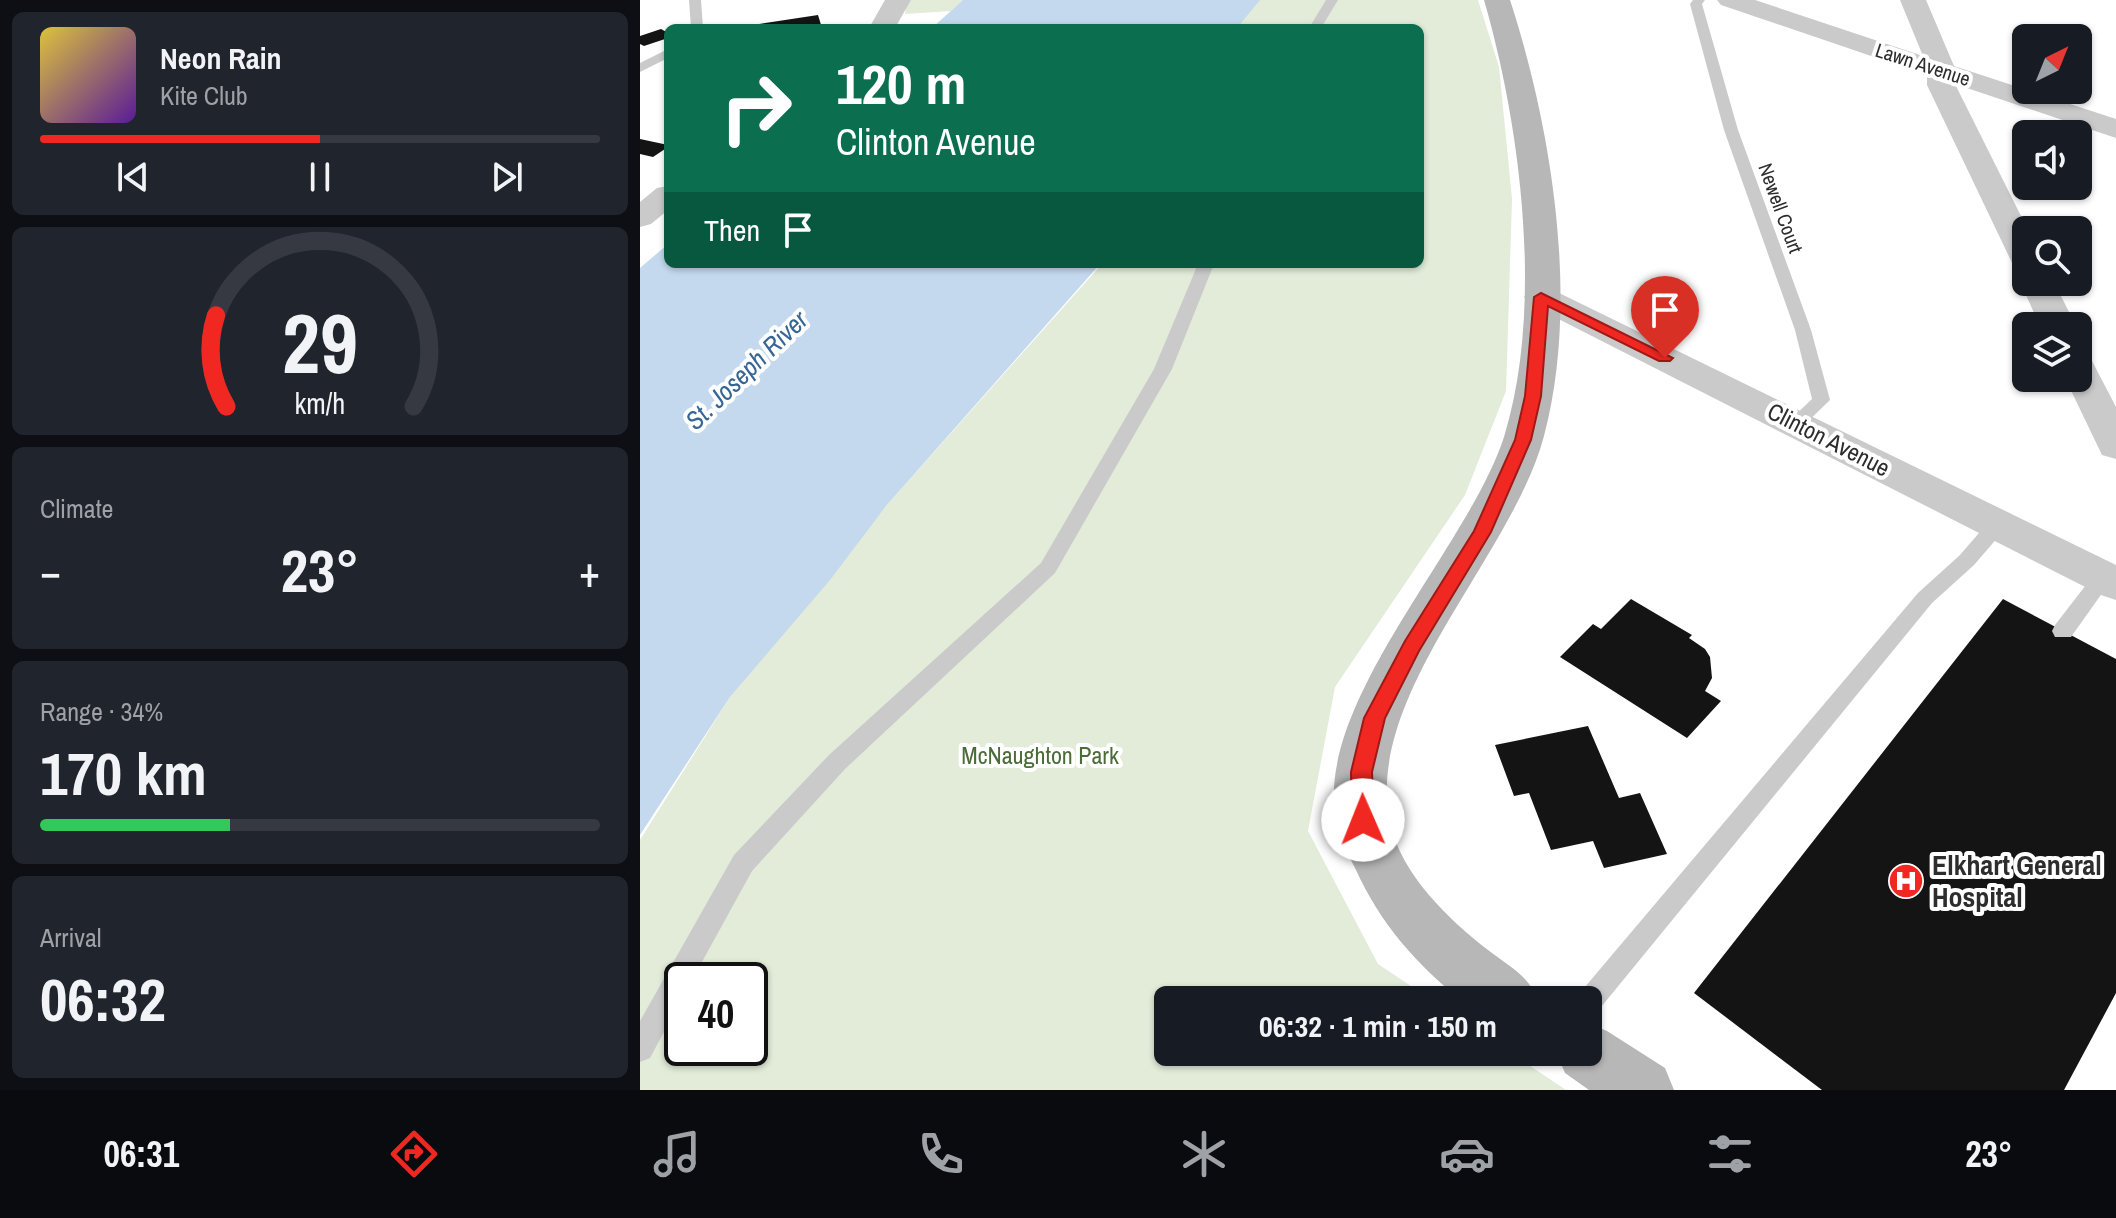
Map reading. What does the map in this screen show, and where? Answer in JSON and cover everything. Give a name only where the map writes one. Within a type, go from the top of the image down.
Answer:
[{"type":"street","points":[[884,24],[898,0]]},
{"type":"street","points":[[1488,986],[1466,971],[1410,917],[1383,872],[1363,820],[1362,772],[1375,718],[1412,647],[1482,532],[1518,453],[1533,396],[1541,297],[1528,115],[1509,34],[1497,0]]},
{"type":"street","name":"Lawn Avenue","points":[[1730,0],[2116,129]]},
{"type":"street","points":[[1913,0],[1940,70],[1941,85],[2012,231]]},
{"type":"street","points":[[640,217],[664,198]]},
{"type":"street","name":"Clinton Avenue","points":[[1541,297],[2109,581]]},
{"type":"street","points":[[2090,392],[2116,446]]},
{"type":"street","points":[[1602,1063],[1643,1090]]},
{"type":"lane","points":[[695,0],[697,24]]},
{"type":"lane","points":[[1317,24],[1332,0]]},
{"type":"lane","name":"Newell Court","points":[[1699,0],[1696,4],[1731,130],[1803,330],[1821,400],[1796,423]]},
{"type":"lane","points":[[640,68],[664,55]]},
{"type":"lane","points":[[640,1048],[743,863],[837,762],[1048,568],[1163,369],[1204,268]]},
{"type":"lane","points":[[1602,986],[1925,598],[1967,560],[1998,524]]},
{"type":"lane","points":[[2063,631],[2109,581]]},
{"type":"green space","points":[[907,0],[963,0],[951,11],[905,14]]},
{"type":"green space","name":"McNaughton Park","points":[[1255,0],[1478,0],[1499,67],[1512,199],[1506,391],[1465,495],[1335,687],[1308,831],[1378,964],[1411,986],[1154,986],[1154,1066],[1530,1066],[1566,1090],[640,1090],[640,840],[730,697],[886,506],[1098,268],[1424,268],[1424,24],[1238,24]]},
{"type":"water","points":[[963,0],[1260,0],[1240,24],[936,24]]},
{"type":"water","name":"St. Joseph River","points":[[664,247],[664,268],[1096,268],[886,506],[830,580],[730,697],[640,835],[640,268]]},
{"type":"building","points":[[818,15],[821,24],[759,24]]},
{"type":"building","points":[[664,31],[664,39],[644,46],[640,44],[640,36]]},
{"type":"building","points":[[640,139],[664,144],[664,150],[653,157],[640,154]]},
{"type":"building","points":[[1631,599],[1692,635],[1689,638],[1705,649],[1710,657],[1712,678],[1705,691],[1721,701],[1687,738],[1560,657],[1593,624],[1601,629]]},
{"type":"building","name":"Elkhart General Hospital","points":[[2003,599],[2116,659],[2116,993],[2064,1090],[1822,1090],[1694,993]]},
{"type":"building","points":[[1588,726],[1619,798],[1640,793],[1667,854],[1604,868],[1593,841],[1551,850],[1529,793],[1514,796],[1495,745]]},
{"type":"place","name":"Elkhart General Hospital","points":[[1906,881]]},
{"type":"route","points":[[1363,820],[1362,772],[1375,718],[1412,647],[1482,532],[1523,440],[1533,396],[1541,297],[1665,358]]}]
